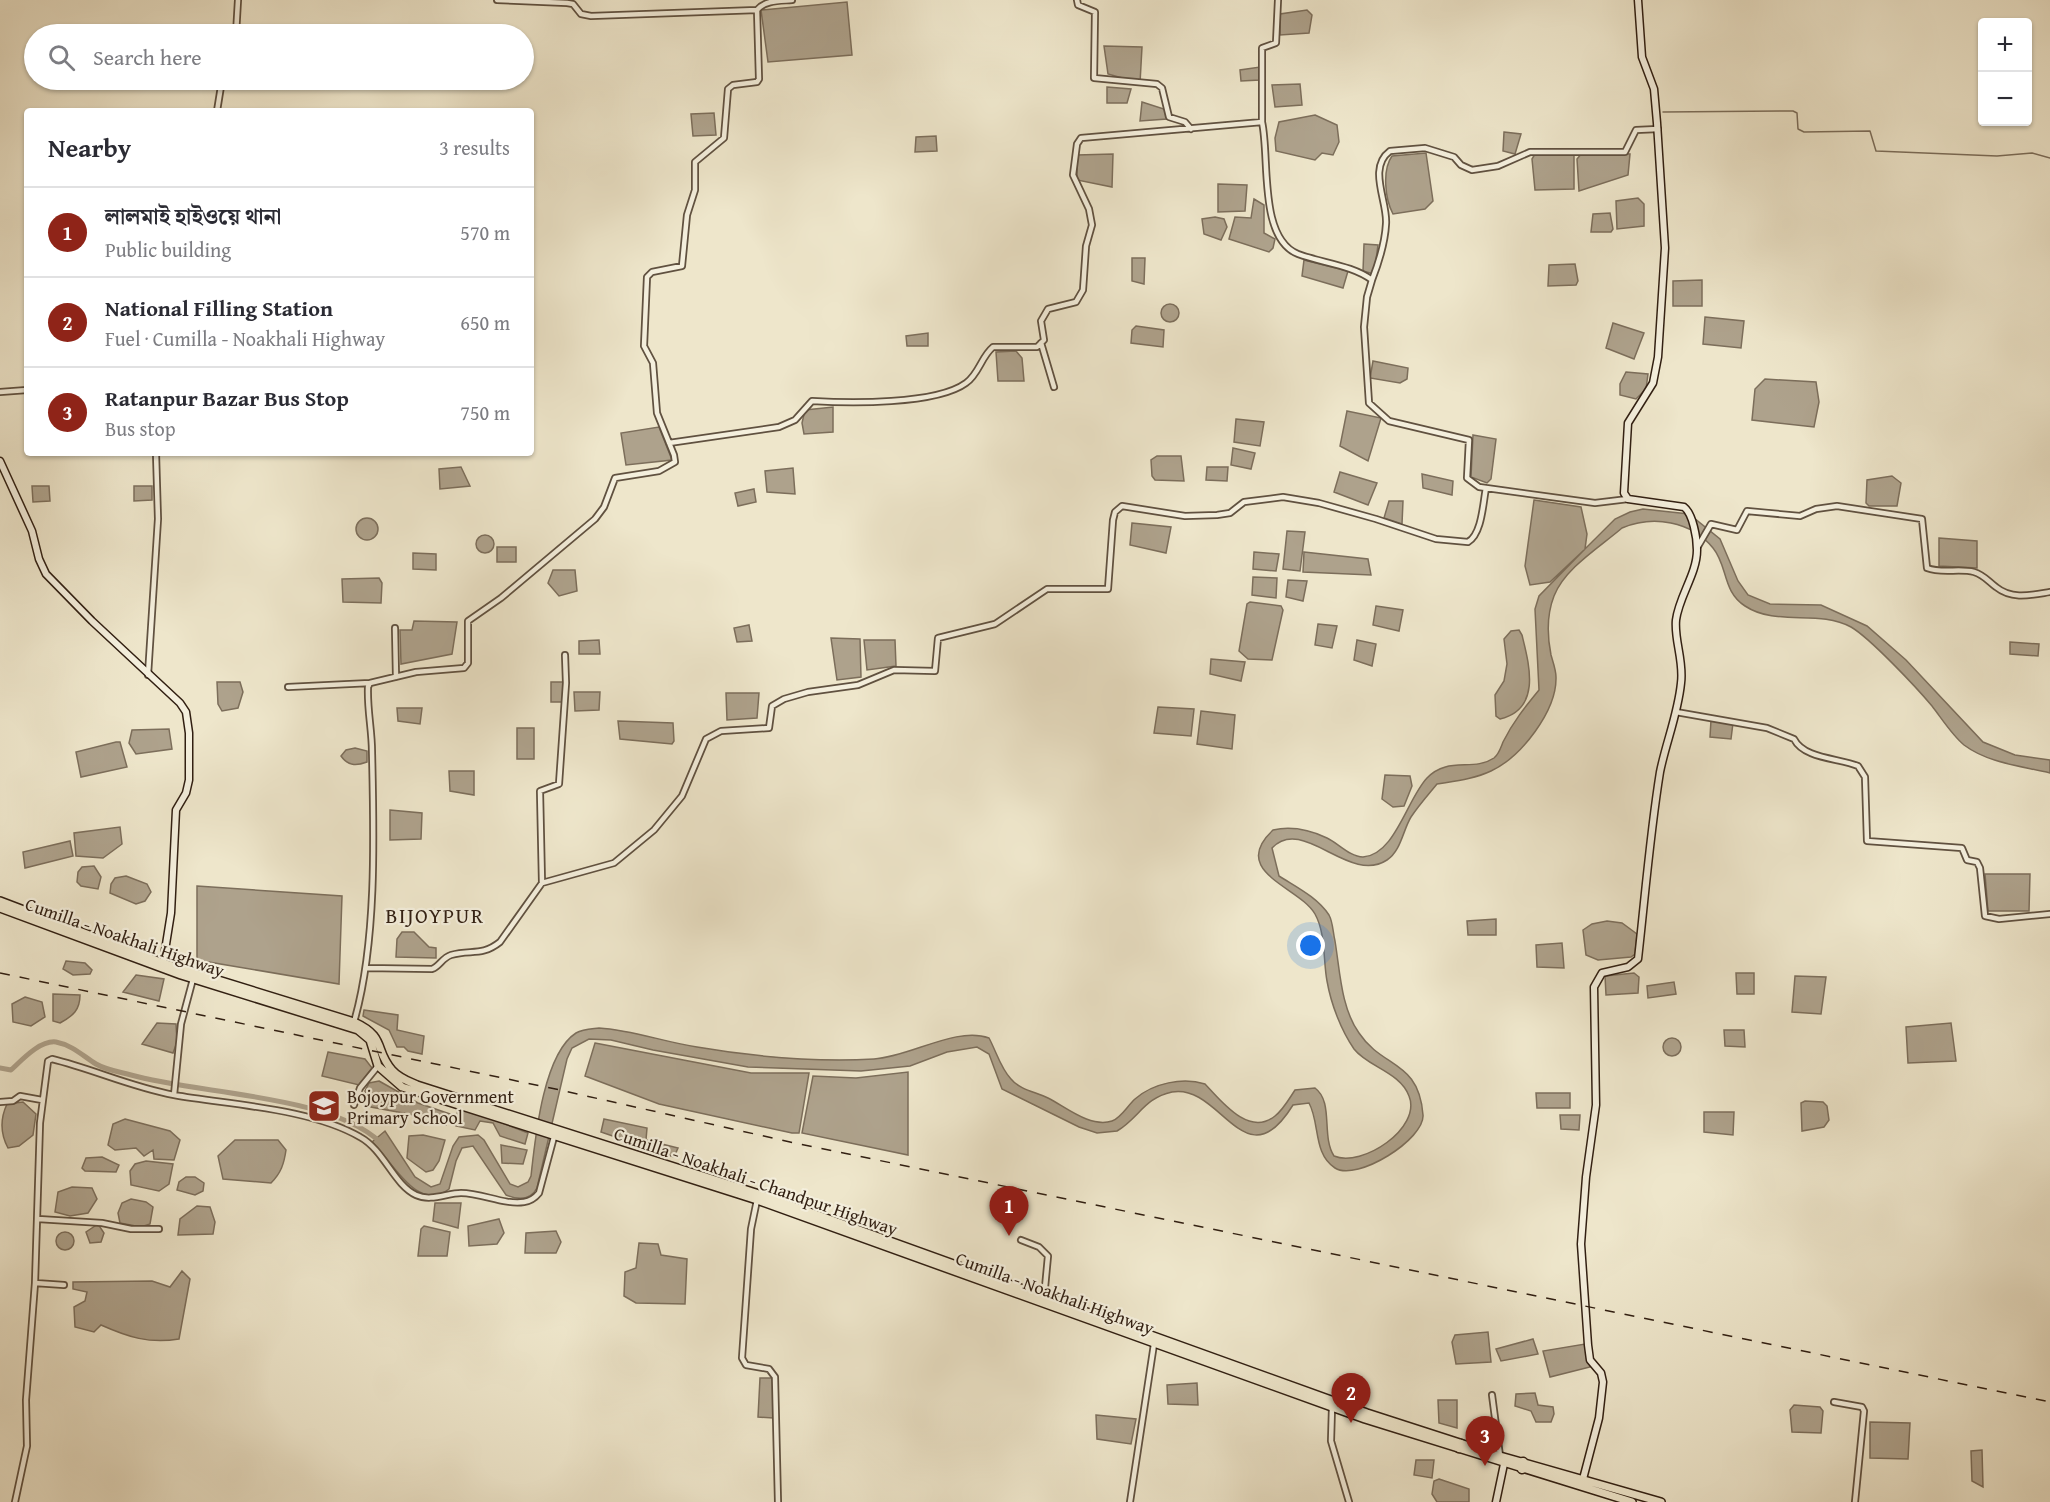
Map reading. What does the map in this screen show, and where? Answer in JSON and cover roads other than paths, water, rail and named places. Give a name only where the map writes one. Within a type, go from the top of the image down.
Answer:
[{"type":"main road","points":[[1583,1479],[1599,1418],[1602,1382],[1601,1372],[1589,1356],[1581,1254],[1586,1177],[1596,1095],[1594,987],[1602,973],[1628,967],[1638,959],[1655,804],[1665,746],[1676,712],[1682,662],[1676,624],[1696,561],[1698,544],[1689,513],[1684,507],[1628,499],[1624,492],[1628,423],[1653,383],[1662,314],[1665,248],[1658,129],[1653,89],[1642,57],[1638,0]]},
{"type":"main road","points":[[0,461],[32,531],[39,559],[46,574],[184,708],[189,733],[189,780],[186,793],[176,810],[171,913],[163,963]]},
{"type":"main road","name":"Cumilla - Noakhali Highway","points":[[0,901],[5,908],[195,977],[358,1030],[370,1040],[378,1066]]},
{"type":"main road","name":"Cumilla - Noakhali Highway","points":[[5,908],[163,963],[195,977]]},
{"type":"main road","points":[[195,977],[354,1022],[369,1029],[376,1036],[388,1065],[400,1077],[472,1106]]},
{"type":"main road","points":[[378,1066],[402,1088],[472,1106]]},
{"type":"main road","name":"Cumilla - Noakhali Highway","points":[[472,1106],[554,1137],[818,1219],[1154,1344],[1332,1407],[1460,1446],[1504,1464],[1522,1466],[1632,1502]]},
{"type":"main road","name":"Cumilla - Noakhali Highway","points":[[516,1121],[557,1129]]},
{"type":"main road","name":"Cumilla - Noakhali - Chandpur Highway","points":[[557,1129],[1044,1298],[1460,1446],[1500,1456],[1522,1466],[1583,1479],[1660,1502]]},
{"type":"main road","points":[[1496,1502],[1504,1464]]},
{"type":"street","points":[[237,24],[238,0]]},
{"type":"street","points":[[497,0],[573,4],[581,14],[591,16],[757,10]]},
{"type":"street","points":[[288,687],[370,683],[416,672],[464,668],[468,663],[468,621],[510,591],[595,519],[604,507],[615,477],[659,471],[674,464],[674,455],[657,413],[653,363],[644,346],[647,277],[652,272],[680,268],[684,263],[687,215],[695,190],[695,162],[724,138],[728,88],[733,85],[757,82],[759,79],[757,10],[762,4],[792,0]]},
{"type":"street","points":[[1077,0],[1078,5],[1095,12],[1094,78],[1156,84],[1162,88],[1169,117],[1185,122],[1191,129]]},
{"type":"street","points":[[1278,0],[1276,43],[1262,48],[1262,122],[1269,202],[1282,243],[1299,254],[1361,273],[1372,280]]},
{"type":"street","points":[[217,108],[220,90]]},
{"type":"street","points":[[669,443],[779,427],[795,420],[812,401],[856,403],[946,392],[961,387],[975,375],[993,347],[1037,347],[1044,340],[1041,321],[1048,309],[1076,302],[1083,290],[1086,246],[1092,225],[1089,209],[1073,175],[1078,141],[1100,136],[1262,122]]},
{"type":"street","points":[[1628,499],[1595,502],[1486,488],[1468,480],[1468,440],[1389,420],[1369,403],[1364,327],[1367,297],[1378,265],[1386,222],[1380,174],[1384,158],[1390,151],[1425,148],[1454,157],[1461,165],[1472,170],[1486,170],[1530,152],[1625,152],[1636,130],[1658,129]]},
{"type":"street","points":[[1041,343],[1054,387]]},
{"type":"street","points":[[0,392],[24,390]]},
{"type":"street","points":[[148,675],[158,519],[156,456]]},
{"type":"street","points":[[542,884],[614,863],[654,830],[682,796],[702,745],[713,734],[721,731],[769,728],[772,706],[784,699],[858,685],[894,670],[934,672],[937,638],[995,624],[1047,589],[1108,589],[1113,520],[1115,512],[1122,506],[1185,516],[1217,515],[1230,513],[1244,502],[1283,497],[1319,503],[1436,539],[1468,542],[1473,540],[1478,529],[1486,488]]},
{"type":"street","points":[[1698,544],[1713,523],[1737,530],[1747,511],[1800,516],[1816,509],[1837,506],[1920,518],[1924,522],[1928,568],[1939,571],[1971,571],[1984,575],[2008,595],[2024,596],[2050,592]]},
{"type":"street","points":[[395,628],[396,677]]},
{"type":"street","points":[[366,968],[432,969],[448,956],[483,953],[491,949],[506,934],[542,884],[540,791],[559,784],[566,683],[565,655]]},
{"type":"street","points":[[354,1022],[366,968],[372,857],[372,749],[368,690],[370,683]]},
{"type":"street","points":[[1676,712],[1784,733],[1808,752],[1858,766],[1865,777],[1867,842],[1962,848],[1967,860],[1977,862],[1980,868],[1985,916],[1999,919],[2050,914]]},
{"type":"street","points":[[174,1094],[181,1024],[195,977]]},
{"type":"street","points":[[15,1502],[27,1446],[26,1400],[35,1283],[42,1100],[47,1064],[52,1059],[120,1082],[174,1094],[268,1108],[328,1124],[360,1137],[377,1149],[405,1187],[416,1195],[430,1198],[461,1193],[519,1202],[533,1199],[539,1192],[554,1137]]},
{"type":"street","points":[[354,1105],[360,1088],[378,1066]]},
{"type":"street","points":[[0,1102],[13,1101],[20,1096],[42,1100]]},
{"type":"street","points":[[757,1200],[751,1229],[742,1358],[746,1365],[769,1369],[775,1377],[778,1502]]},
{"type":"street","points":[[38,1219],[102,1223],[130,1229],[159,1229]]},
{"type":"street","points":[[1021,1240],[1039,1247],[1048,1256],[1044,1298]]},
{"type":"street","points":[[35,1283],[64,1285]]},
{"type":"street","points":[[1130,1502],[1154,1344]]},
{"type":"street","points":[[1492,1395],[1500,1456]]},
{"type":"street","points":[[1834,1402],[1862,1407],[1864,1412],[1855,1502]]},
{"type":"street","points":[[1332,1407],[1331,1441],[1349,1502]]},
{"type":"waterway","points":[[1663,112],[1793,111],[1797,113],[1798,129],[1804,132],[1870,131],[1876,151],[1997,156],[2032,153],[2050,158]]},
{"type":"waterway","points":[[0,1068],[11,1070],[38,1047],[50,1042],[62,1043],[100,1066],[113,1071],[262,1098],[330,1114],[358,1126],[380,1142]]},
{"type":"railway","points":[[0,973],[560,1090],[790,1142],[2050,1402]]},
{"type":"place","name":"Bojoypur Government Primary School","points":[[324,1106]]},
{"type":"place","name":"লালমাই হাইওয়ে থানা","points":[[1009,1236]]},
{"type":"place","name":"National Filling Station","points":[[1351,1423]]},
{"type":"place","name":"Ratanpur Bazar Bus Stop","points":[[1485,1466]]},
{"type":"district","name":"BIJOYPUR","points":[[435,915]]}]
